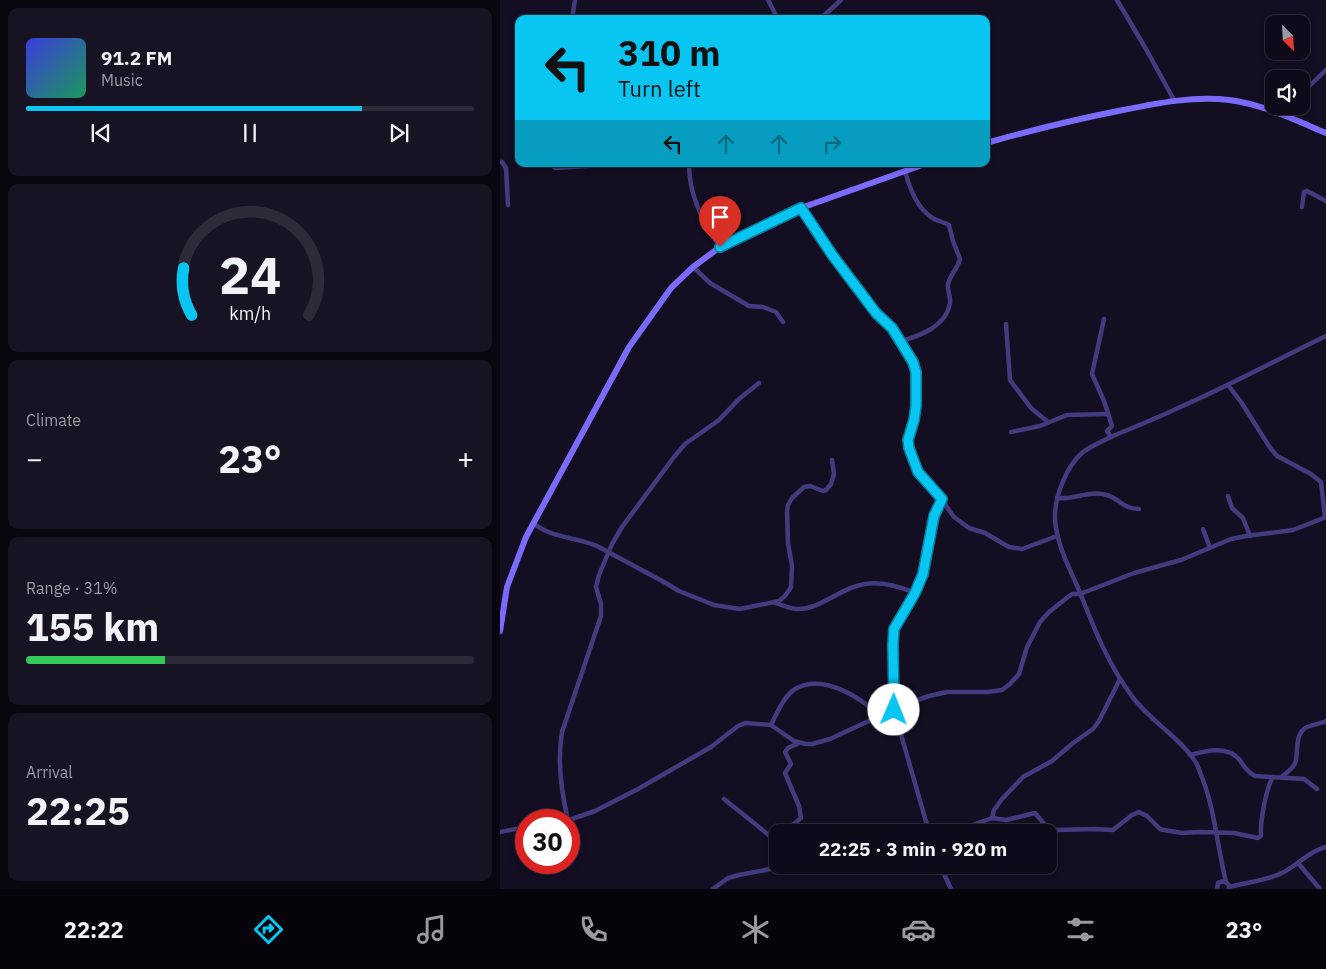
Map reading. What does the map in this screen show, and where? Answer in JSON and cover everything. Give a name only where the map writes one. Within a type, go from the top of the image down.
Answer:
[{"type":"main road","points":[[990,142],[1074,119],[1174,100],[1200,98],[1230,100],[1287,116],[1326,133]]},
{"type":"main road","points":[[500,631],[507,587],[515,562],[533,524],[629,347],[671,288],[693,267],[720,247],[801,208],[917,167]]},
{"type":"street","points":[[573,15],[575,0]]},
{"type":"street","points":[[768,0],[776,15]]},
{"type":"street","points":[[824,15],[841,0]]},
{"type":"street","points":[[1117,0],[1174,100]]},
{"type":"street","points":[[1310,85],[1326,70]]},
{"type":"street","points":[[500,162],[506,168],[508,206]]},
{"type":"street","points":[[554,167],[570,167]]},
{"type":"street","points":[[689,167],[690,186],[698,209],[720,247]]},
{"type":"street","points":[[899,342],[929,330],[944,317],[950,304],[948,283],[960,259],[949,225],[934,219],[920,205],[910,190],[906,171]]},
{"type":"street","points":[[1302,207],[1303,196],[1307,190],[1326,201]]},
{"type":"street","points":[[801,208],[833,256],[876,313],[892,328],[899,342],[908,352],[916,372],[916,406],[908,440],[918,472],[942,499],[954,517],[969,528],[984,533],[1009,547],[1016,549],[1031,547],[1057,536]]},
{"type":"street","points":[[693,267],[710,284],[750,306],[764,307],[776,312],[783,322]]},
{"type":"street","points":[[1104,320],[1092,374],[1104,401],[1112,426],[1107,431],[1111,437]]},
{"type":"street","points":[[1006,324],[1010,380],[1031,408],[1048,422]]},
{"type":"street","points":[[1326,336],[1228,385],[1090,448],[1074,462],[1057,498],[1055,521],[1057,536],[1080,594],[1120,679],[1144,711],[1180,743],[1195,761],[1206,787],[1217,832],[1222,868],[1229,888],[1261,881],[1282,873],[1318,849],[1326,847]]},
{"type":"street","points":[[566,809],[562,788],[560,747],[562,732],[601,616],[601,604],[596,587],[609,552],[622,527],[685,444],[712,426],[739,399],[759,383]]},
{"type":"street","points":[[580,816],[595,811],[638,789],[711,747],[741,724],[749,722],[771,725],[785,736],[806,744],[825,741],[921,698],[936,694],[964,691],[988,692],[1002,690],[1013,682],[1019,674],[1027,646],[1040,622],[1049,612],[1072,594],[1080,594],[1134,573],[1181,560],[1231,539],[1293,530],[1325,517],[1324,481],[1277,456],[1228,385]]},
{"type":"street","points":[[1011,432],[1040,426],[1066,415],[1108,414]]},
{"type":"street","points":[[533,524],[541,530],[587,541],[679,591],[714,605],[740,609],[778,601],[792,587],[792,566],[788,543],[788,505],[804,487],[810,486],[823,491],[826,490],[831,484],[834,474],[832,460]]},
{"type":"street","points":[[1057,498],[1065,500],[1077,496],[1108,495],[1126,507],[1139,509]]},
{"type":"street","points":[[1228,496],[1232,508],[1243,518],[1250,536]]},
{"type":"street","points":[[927,824],[894,710],[893,644],[894,629],[915,593],[923,574],[934,516],[942,499]]},
{"type":"street","points":[[1203,529],[1210,548]]},
{"type":"street","points":[[772,602],[791,608],[807,608],[855,586],[867,583],[915,593]]},
{"type":"street","points":[[992,818],[994,810],[1002,799],[1023,777],[1052,761],[1093,729],[1120,679]]},
{"type":"street","points":[[771,725],[782,704],[793,690],[807,685],[824,684],[834,687],[869,706],[880,716]]},
{"type":"street","points":[[1281,777],[1290,770],[1296,761],[1298,740],[1302,732],[1307,727],[1317,726],[1326,721]]},
{"type":"street","points":[[794,824],[801,818],[799,806],[786,773],[792,764],[785,752],[798,742]]},
{"type":"street","points":[[1190,755],[1212,750],[1224,752],[1233,755],[1255,776],[1304,779],[1317,789]]},
{"type":"street","points":[[975,824],[992,818],[1006,820],[1035,813],[1045,824],[1054,830],[1113,830],[1132,815],[1139,812],[1147,816],[1160,829],[1164,830],[1182,833],[1234,833],[1260,838],[1268,785],[1273,777]]},
{"type":"street","points":[[724,799],[769,835]]},
{"type":"street","points":[[500,832],[515,829]]},
{"type":"street","points":[[1298,863],[1320,889]]},
{"type":"street","points":[[1211,889],[1217,888],[1222,868]]},
{"type":"street","points":[[713,889],[728,878],[769,869]]},
{"type":"street","points":[[944,874],[951,889]]},
{"type":"street","points":[[1220,882],[1226,882]]},
{"type":"route","points":[[720,247],[801,208],[833,256],[876,313],[892,328],[913,362],[916,372],[916,406],[908,440],[909,448],[918,472],[942,499],[934,516],[923,574],[915,593],[894,629],[894,710]]}]
